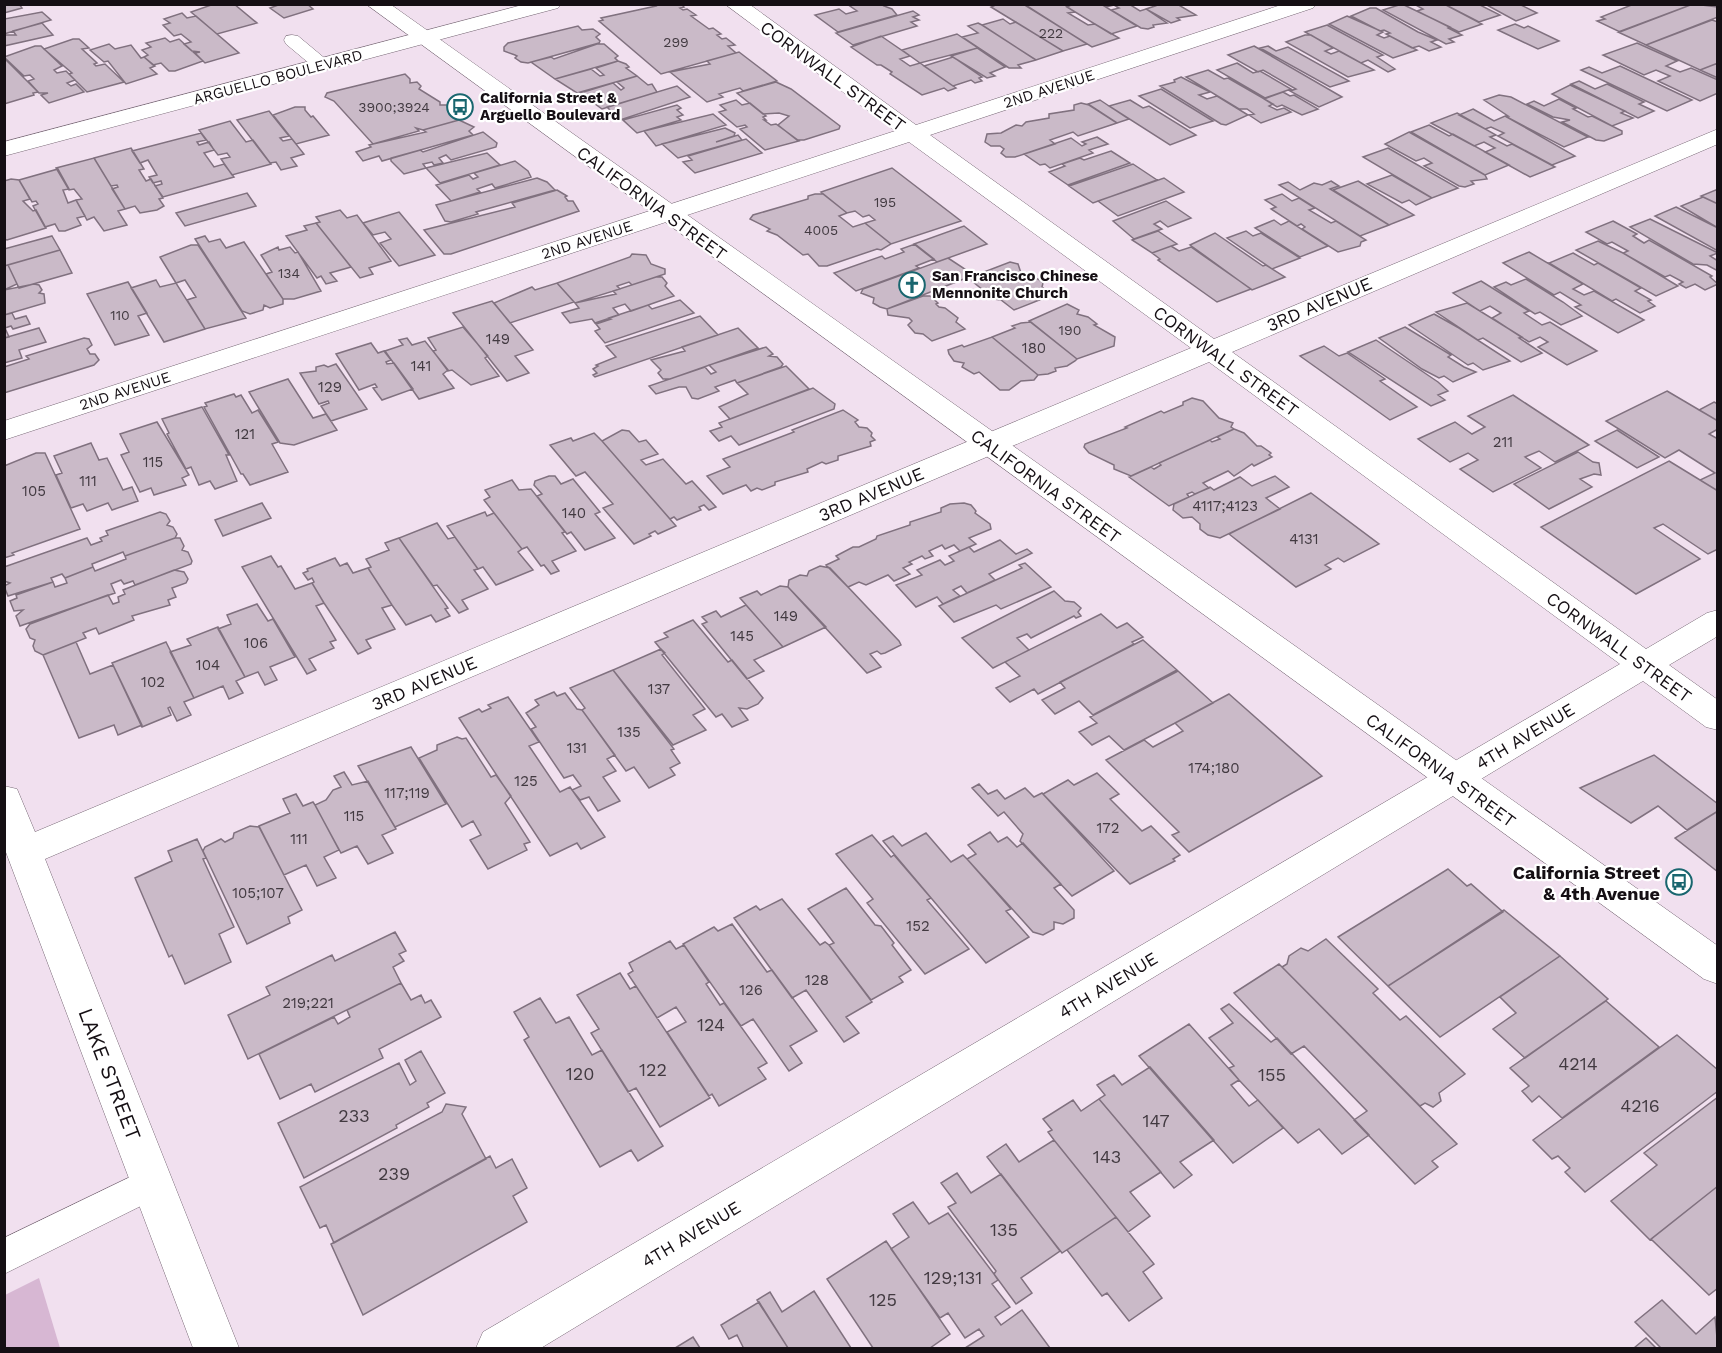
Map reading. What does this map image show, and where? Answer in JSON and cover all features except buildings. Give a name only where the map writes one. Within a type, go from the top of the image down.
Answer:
[{"type":"street","name":"CALIFORNIA STREET","points":[[376,4],[1718,968]]},
{"type":"street","name":"ARGUELLO BOULEVARD","points":[[4,148],[551,4]]},
{"type":"street","name":"CORNWALL STREET","points":[[735,4],[1718,718]]},
{"type":"street","name":"2ND AVENUE","points":[[4,430],[1306,4]]},
{"type":"street","name":"3RD AVENUE","points":[[25,852],[1718,136]]},
{"type":"street","name":"4TH AVENUE","points":[[499,1348],[1718,621]]},
{"type":"street","name":"LAKE STREET","points":[[4,799],[216,1348]]},
{"type":"lane","points":[[291,40],[322,65]]},
{"type":"lane","points":[[4,1257],[153,1182]]},
{"type":"shaded area","points":[[39,1278],[60,1348],[5,1348],[5,1295]]},
{"type":"place","name":"California Street & Arguello Boulevard","points":[[460,107]]},
{"type":"place","name":"San Francisco Chinese Mennonite Church","points":[[912,285]]},
{"type":"place","name":"California Street & 4th Avenue","points":[[1679,882]]}]
